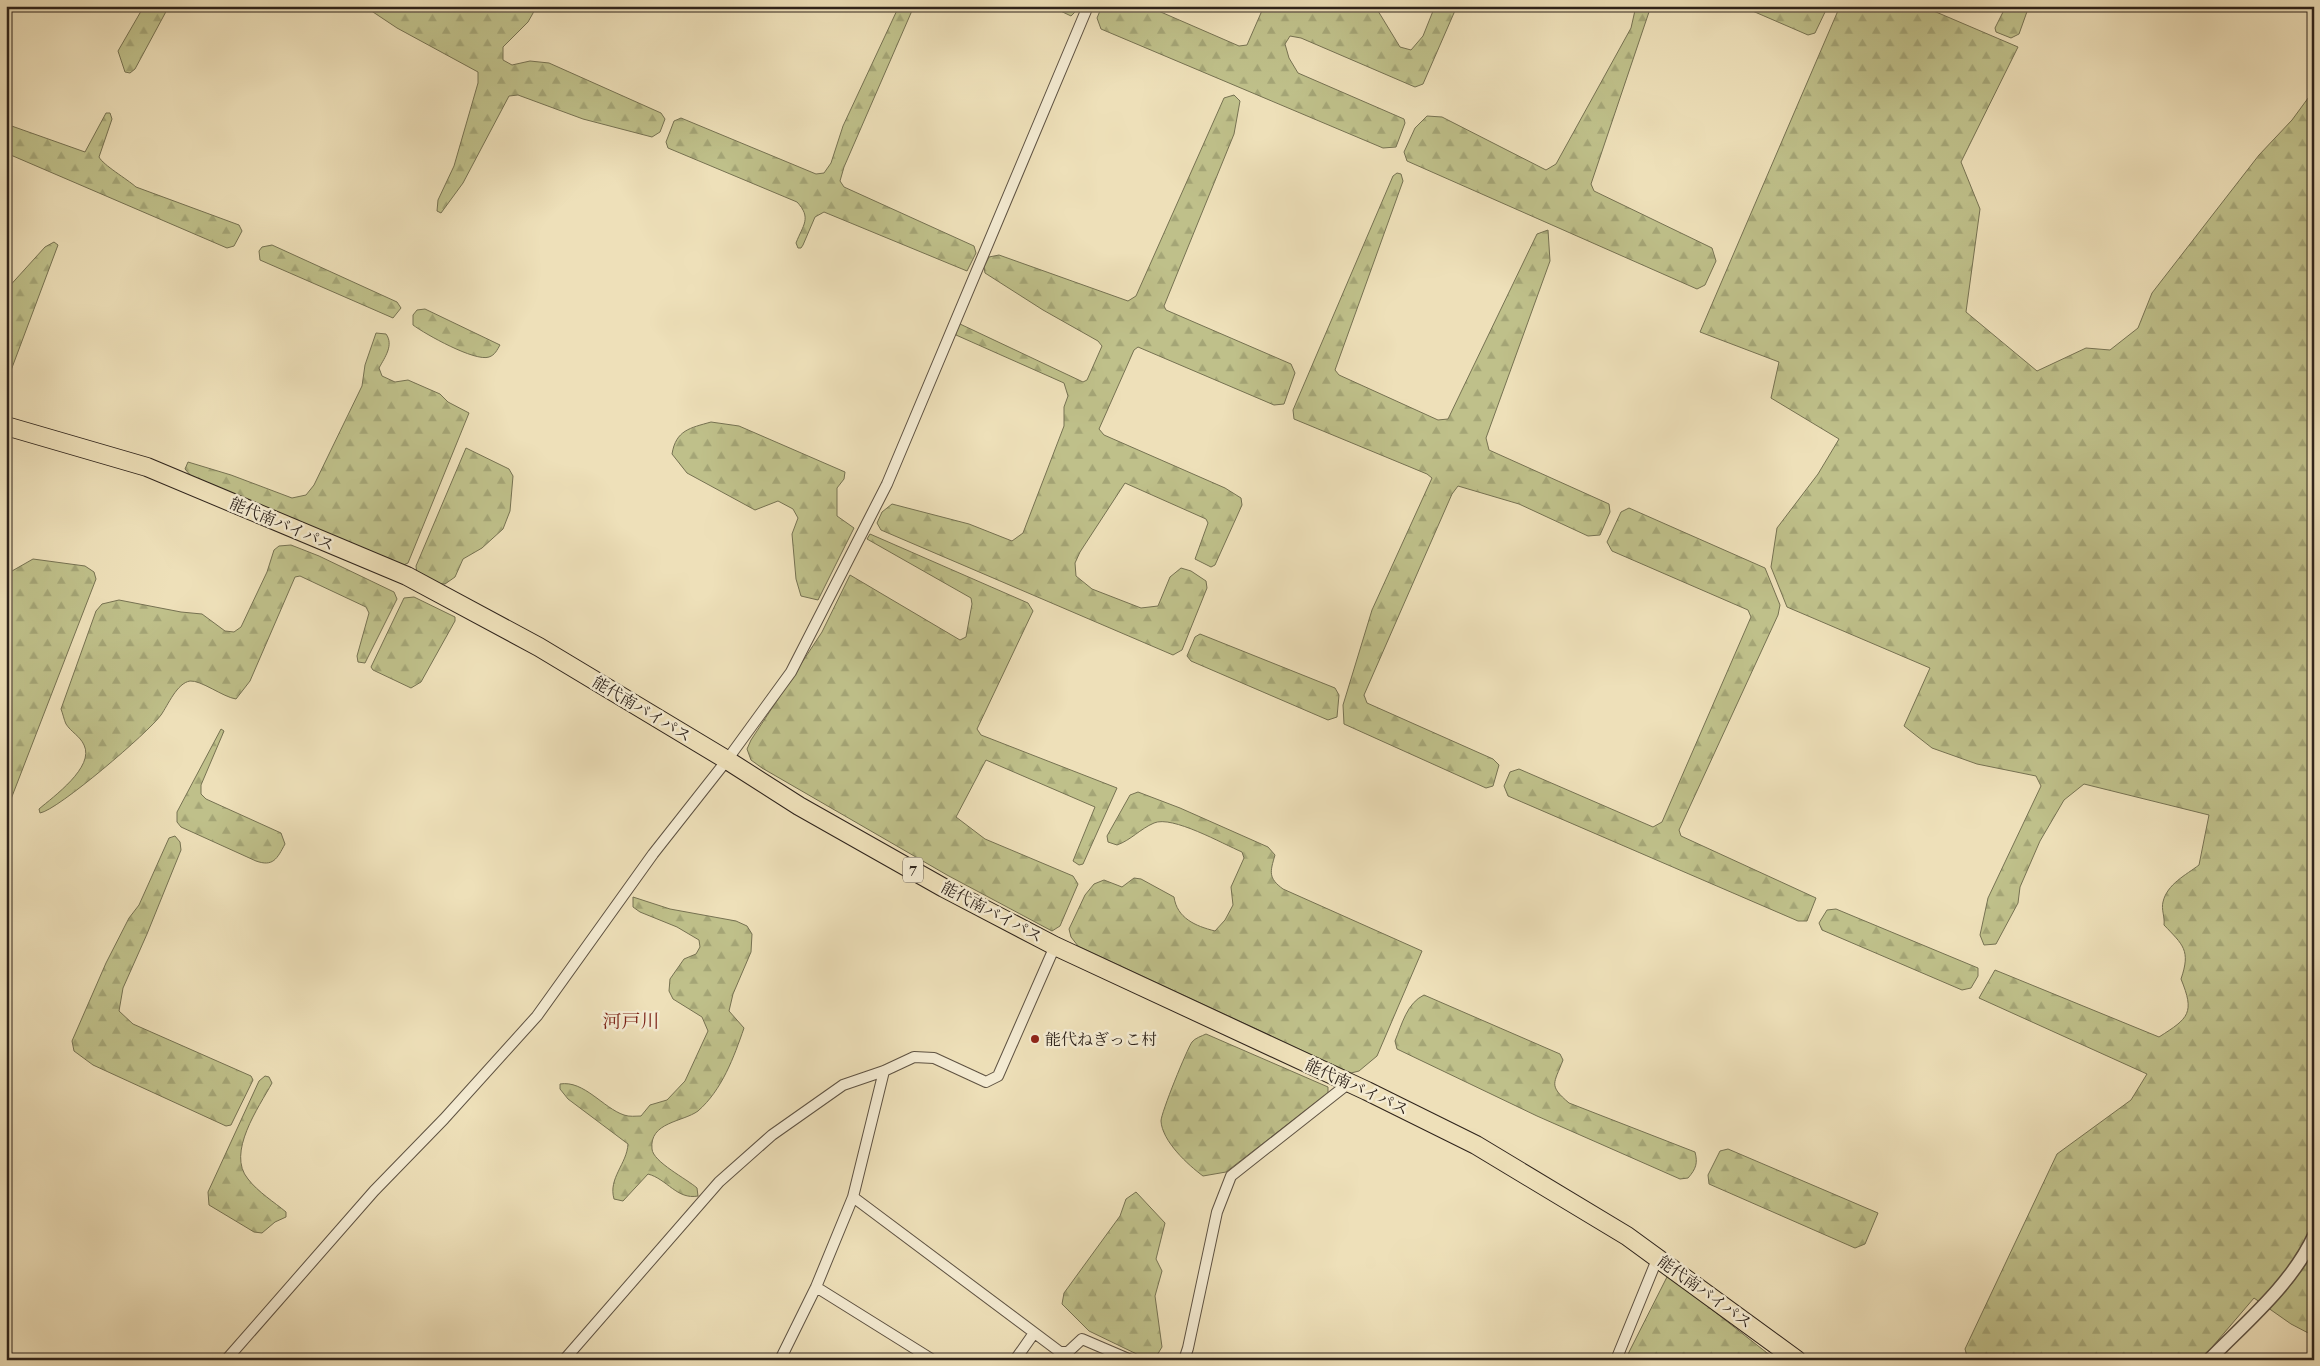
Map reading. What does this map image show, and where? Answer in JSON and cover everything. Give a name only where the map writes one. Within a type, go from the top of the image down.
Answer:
[{"type":"highway","name":"能代南バイパス","points":[[6,426],[147,467],[407,576],[539,647],[816,815],[944,888],[1055,946],[1349,1083],[1476,1145],[1574,1203],[1658,1257],[1797,1360]]},
{"type":"street","points":[[226,1360],[374,1191],[444,1119],[537,1016],[653,854],[727,760],[791,672],[887,484],[1088,6]]},
{"type":"street","points":[[564,1360],[719,1182],[772,1135],[843,1085],[884,1072],[914,1057],[934,1058],[986,1082],[998,1076],[1055,946]]},
{"type":"street","points":[[780,1360],[816,1287],[853,1197],[884,1072]]},
{"type":"street","points":[[1184,1360],[1217,1212],[1231,1176],[1349,1083]]},
{"type":"street","points":[[853,1197],[1060,1352],[1068,1352],[1082,1339],[1131,1360]]},
{"type":"street","points":[[2209,1360],[2274,1293],[2307,1251],[2314,1236]]},
{"type":"street","points":[[1616,1360],[1658,1257]]},
{"type":"street","points":[[816,1287],[933,1360]]},
{"type":"street","points":[[1015,1360],[1034,1333]]},
{"type":"green space","points":[[144,6],[169,6],[135,69],[130,73],[125,72],[118,51]]},
{"type":"green space","points":[[364,6],[537,6],[528,22],[503,47],[503,60],[512,65],[530,61],[549,63],[661,113],[665,119],[660,132],[652,137],[583,119],[518,95],[509,96],[463,183],[441,213],[437,211],[438,200],[454,166],[478,83],[478,72],[397,28]]},
{"type":"green space","points":[[899,6],[914,6],[844,167],[840,181],[844,187],[974,246],[976,253],[967,271],[824,212],[815,217],[803,245],[801,248],[798,248],[796,243],[805,222],[805,217],[802,208],[797,202],[668,148],[666,142],[674,121],[681,118],[816,174],[824,173],[831,163],[843,126]]},
{"type":"green space","points":[[1050,6],[1081,6],[1071,16]]},
{"type":"green space","points":[[1102,6],[1147,6],[1239,46],[1247,45],[1264,6],[1375,6],[1400,47],[1411,50],[1423,36],[1435,6],[1457,6],[1423,84],[1415,87],[1301,38],[1290,36],[1285,44],[1289,58],[1298,73],[1404,119],[1405,123],[1396,147],[1383,148],[1101,29],[1097,18]]},
{"type":"green space","points":[[1636,6],[1651,6],[1591,184],[1594,191],[1712,248],[1716,261],[1705,285],[1697,289],[1407,161],[1404,152],[1415,128],[1427,116],[1442,117],[1546,170],[1556,164],[1631,28]]},
{"type":"green space","points":[[1741,6],[1825,6],[1826,10],[1815,33],[1808,35]]},
{"type":"green space","points":[[1840,6],[1922,6],[2018,47],[1961,162],[1980,209],[1966,312],[2037,371],[2086,348],[2110,350],[2138,328],[2152,293],[2259,155],[2292,120],[2314,90],[2314,1336],[2291,1324],[2254,1298],[2201,1360],[1968,1360],[1965,1349],[2057,1154],[2131,1100],[2147,1074],[1979,998],[1995,970],[2159,1037],[2177,1025],[2183,1019],[2188,1007],[2188,1000],[2181,979],[2185,954],[2180,943],[2164,925],[2163,905],[2168,890],[2199,865],[2209,815],[2084,784],[2064,800],[2040,841],[2020,887],[2018,903],[1996,944],[1984,945],[1980,935],[1988,898],[2041,786],[2036,776],[1977,764],[1932,748],[1904,726],[1930,668],[1787,607],[1771,567],[1777,528],[1818,474],[1839,439],[1771,398],[1779,362],[1700,332]]},
{"type":"green space","points":[[2006,6],[2029,6],[2019,34],[2011,38],[1996,32],[1995,28]]},
{"type":"green space","points":[[1234,95],[1240,101],[1234,134],[1164,306],[1166,310],[1291,364],[1295,373],[1284,404],[1274,405],[1138,347],[1134,350],[1099,429],[1104,435],[1225,488],[1241,498],[1242,505],[1215,565],[1211,567],[1195,559],[1208,523],[1206,519],[1125,483],[1080,552],[1075,563],[1076,576],[1092,589],[1141,608],[1158,606],[1170,577],[1181,568],[1191,571],[1206,581],[1207,588],[1182,650],[1173,655],[881,530],[877,523],[882,512],[892,504],[969,524],[1012,541],[1023,533],[1064,426],[1064,407],[1068,396],[1064,383],[956,335],[955,328],[960,324],[1083,382],[1087,380],[1102,346],[1098,341],[1043,310],[985,273],[984,267],[989,257],[999,255],[1128,301],[1136,296],[1224,98]]},
{"type":"green space","points":[[106,113],[110,113],[112,119],[99,157],[101,160],[136,187],[239,225],[242,231],[234,246],[227,248],[6,153],[6,124],[85,152]]},
{"type":"green space","points":[[1397,173],[1401,174],[1403,181],[1335,370],[1339,375],[1438,420],[1448,419],[1537,234],[1548,230],[1550,261],[1486,438],[1489,450],[1609,504],[1610,512],[1600,535],[1588,536],[1519,504],[1458,486],[1452,494],[1364,695],[1367,703],[1493,759],[1499,765],[1493,786],[1486,788],[1344,724],[1343,705],[1372,610],[1432,478],[1427,474],[1294,419],[1293,410],[1393,176]]},
{"type":"green space","points":[[54,242],[58,245],[10,373],[6,376],[6,290],[45,247]]},
{"type":"green space","points":[[272,245],[397,302],[401,308],[393,318],[260,260],[259,251],[262,247]]},
{"type":"green space","points":[[425,309],[500,345],[496,352],[489,357],[473,355],[450,346],[413,325],[413,315],[417,310]]},
{"type":"green space","points":[[376,333],[386,334],[389,342],[388,351],[379,368],[382,376],[395,382],[408,380],[440,394],[448,402],[469,413],[408,563],[399,567],[192,477],[185,469],[188,462],[231,475],[292,498],[306,495],[314,485],[362,386],[365,365]]},
{"type":"green space","points":[[711,422],[739,426],[845,472],[844,479],[837,488],[837,516],[854,528],[818,600],[801,596],[796,579],[792,534],[798,518],[793,509],[778,501],[755,510],[687,473],[672,454],[677,440],[685,431]]},
{"type":"green space","points":[[466,448],[509,469],[513,476],[510,511],[503,529],[482,548],[463,559],[455,577],[445,584],[430,583],[417,575],[416,566]]},
{"type":"green space","points":[[1629,508],[1765,568],[1780,605],[1778,615],[1679,830],[1681,836],[1816,898],[1807,921],[1798,921],[1508,796],[1504,786],[1510,772],[1519,769],[1653,827],[1662,822],[1751,617],[1748,610],[1612,551],[1607,542],[1621,512]]},
{"type":"green space","points":[[870,534],[1028,603],[1033,611],[977,729],[981,735],[1117,788],[1083,864],[1079,865],[1073,861],[1095,807],[986,760],[956,817],[985,839],[1073,876],[1078,884],[1060,926],[1052,931],[947,875],[751,760],[747,749],[751,740],[822,632],[850,575],[960,640],[966,637],[972,604],[971,598],[867,539]]},
{"type":"green space","points":[[291,545],[319,556],[394,592],[397,599],[365,663],[358,662],[357,656],[369,613],[366,607],[300,576],[295,577],[250,681],[236,699],[195,681],[185,683],[173,695],[161,715],[140,737],[65,799],[40,813],[39,809],[71,781],[84,763],[86,754],[84,745],[66,724],[61,709],[96,611],[102,604],[119,600],[181,612],[202,614],[225,631],[234,632],[241,627],[267,572],[274,550],[279,546]]},
{"type":"green space","points":[[33,559],[85,566],[94,572],[96,579],[6,812],[6,580],[12,571]]},
{"type":"green space","points":[[414,597],[455,617],[455,621],[421,682],[411,688],[373,670],[371,667],[404,598]]},
{"type":"green space","points":[[1200,634],[1335,688],[1339,695],[1337,717],[1328,720],[1191,661],[1187,656],[1195,637]]},
{"type":"green space","points":[[221,729],[224,731],[201,785],[201,794],[206,799],[281,833],[285,844],[277,858],[271,862],[262,863],[256,861],[181,827],[177,822],[177,812]]},
{"type":"green space","points":[[1138,792],[1180,808],[1268,847],[1275,855],[1271,870],[1273,878],[1283,889],[1422,951],[1377,1056],[1359,1071],[1351,1073],[1078,946],[1071,937],[1069,929],[1085,895],[1094,884],[1104,880],[1122,887],[1134,878],[1141,879],[1174,897],[1179,910],[1188,920],[1201,927],[1215,931],[1225,920],[1233,905],[1231,887],[1244,858],[1242,852],[1185,827],[1162,822],[1149,825],[1117,845],[1108,842],[1107,836],[1130,795]]},
{"type":"green space","points":[[175,836],[180,842],[181,850],[123,988],[119,1011],[133,1024],[251,1076],[253,1080],[231,1125],[226,1126],[93,1065],[74,1051],[72,1041],[106,963],[129,918],[139,905],[169,838]]},
{"type":"green space","points":[[633,897],[670,909],[736,921],[747,926],[752,934],[751,952],[733,994],[729,1011],[744,1028],[726,1073],[714,1093],[698,1111],[661,1128],[652,1140],[652,1149],[658,1159],[697,1188],[698,1196],[684,1195],[648,1174],[623,1201],[614,1199],[614,1184],[625,1158],[628,1144],[568,1099],[560,1089],[560,1084],[577,1086],[624,1115],[641,1116],[650,1105],[667,1100],[685,1081],[708,1031],[702,1017],[673,999],[669,991],[670,979],[684,959],[696,954],[700,947],[699,940],[677,927],[640,912],[633,907]]},
{"type":"green space","points":[[1836,909],[1978,968],[1978,976],[1971,988],[1962,990],[1822,930],[1819,923],[1827,910]]},
{"type":"green space","points":[[1424,995],[1560,1054],[1563,1060],[1555,1079],[1555,1084],[1562,1097],[1569,1103],[1695,1152],[1696,1166],[1693,1172],[1688,1178],[1680,1179],[1537,1116],[1397,1049],[1395,1041],[1409,1009],[1413,1003]]},
{"type":"green space","points":[[1206,1034],[1328,1087],[1328,1093],[1226,1172],[1203,1176],[1177,1152],[1162,1129],[1161,1121],[1169,1094],[1189,1047],[1195,1039]]},
{"type":"green space","points":[[265,1076],[269,1077],[272,1083],[253,1117],[242,1144],[242,1168],[256,1188],[286,1212],[286,1217],[275,1222],[262,1233],[254,1232],[209,1205],[208,1192],[259,1081]]},
{"type":"green space","points":[[1728,1149],[1878,1213],[1865,1244],[1855,1248],[1709,1184],[1708,1175],[1720,1151]]},
{"type":"green space","points":[[1136,1192],[1165,1223],[1156,1259],[1162,1271],[1155,1296],[1162,1347],[1154,1360],[1149,1360],[1089,1331],[1062,1304],[1064,1293],[1120,1216],[1126,1199]]},
{"type":"green space","points":[[1668,1275],[1776,1360],[1625,1360]]},
{"type":"place","name":"能代ねぎっこ村","points":[[1035,1039]]},
{"type":"district","name":"河戸川","points":[[631,1021]]}]
